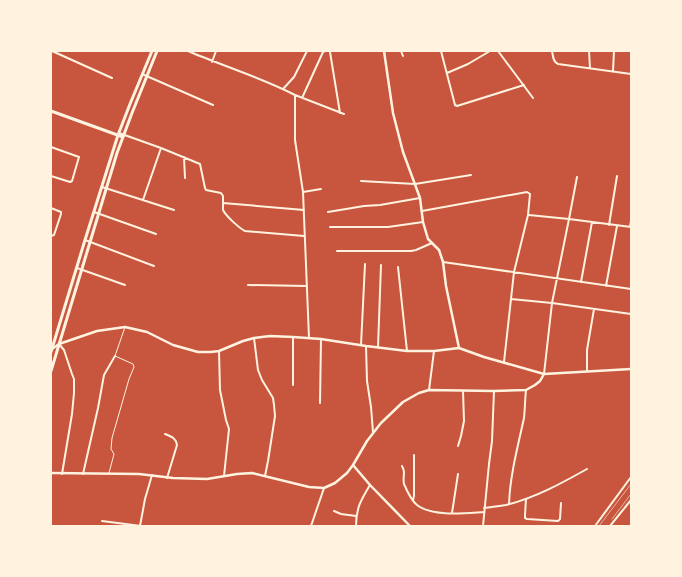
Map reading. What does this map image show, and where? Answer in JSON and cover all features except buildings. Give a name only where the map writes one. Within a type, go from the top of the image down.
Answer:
[{"type":"main road","points":[[51,350],[119,134],[152,51]]},
{"type":"main road","points":[[51,371],[123,136],[157,51]]},
{"type":"main road","points":[[51,111],[123,136]]},
{"type":"street","points":[[52,51],[112,78]]},
{"type":"street","points":[[188,51],[212,62],[278,86],[294,95],[344,114]]},
{"type":"street","points":[[212,62],[216,51]]},
{"type":"street","points":[[283,89],[294,77],[307,51]]},
{"type":"street","points":[[302,98],[325,51]]},
{"type":"street","points":[[329,51],[340,113]]},
{"type":"street","points":[[384,51],[393,112],[403,152],[420,198],[423,222],[428,239],[439,250],[458,348]]},
{"type":"street","points":[[401,51],[403,56]]},
{"type":"street","points":[[441,51],[455,105],[457,106],[524,85]]},
{"type":"street","points":[[447,72],[468,64],[490,51]]},
{"type":"street","points":[[498,51],[534,98]]},
{"type":"street","points":[[552,51],[556,63],[631,74]]},
{"type":"street","points":[[589,51],[590,68]]},
{"type":"street","points":[[613,71],[614,51]]},
{"type":"street","points":[[142,74],[213,105]]},
{"type":"street","points":[[294,95],[295,140],[303,192],[309,338]]},
{"type":"street","points":[[123,136],[161,148],[200,164],[206,190],[221,193],[223,196],[223,209],[225,213],[240,229],[245,231],[305,236]]},
{"type":"street","points":[[51,147],[79,156],[71,182],[51,176]]},
{"type":"street","points":[[143,200],[161,148]]},
{"type":"street","points":[[184,158],[185,178]]},
{"type":"street","points":[[361,181],[415,184],[471,175]]},
{"type":"street","points":[[51,473],[139,474],[168,478],[207,479],[252,473],[309,487],[324,488],[335,483],[347,473],[381,422],[403,402],[419,393],[429,390],[526,390],[535,385],[540,381],[544,374],[552,303],[576,176]]},
{"type":"street","points":[[609,225],[618,176]]},
{"type":"street","points":[[102,187],[174,210]]},
{"type":"street","points":[[303,192],[321,189]]},
{"type":"street","points":[[422,211],[527,192],[530,194],[528,215],[514,272],[504,362]]},
{"type":"street","points":[[328,212],[364,206],[380,206],[420,198]]},
{"type":"street","points":[[223,203],[304,210]]},
{"type":"street","points":[[51,208],[61,213],[52,236]]},
{"type":"street","points":[[94,212],[156,234]]},
{"type":"street","points":[[528,215],[630,227],[631,221]]},
{"type":"street","points":[[330,227],[388,227],[423,222]]},
{"type":"street","points":[[581,282],[592,222]]},
{"type":"street","points":[[606,286],[617,226]]},
{"type":"street","points":[[85,240],[154,266]]},
{"type":"street","points":[[337,251],[411,251],[432,243]]},
{"type":"street","points":[[442,262],[631,290]]},
{"type":"street","points":[[361,345],[364,264]]},
{"type":"street","points":[[378,347],[381,265]]},
{"type":"street","points":[[398,267],[407,351]]},
{"type":"street","points":[[77,268],[125,285]]},
{"type":"street","points":[[248,285],[307,286]]},
{"type":"street","points":[[511,299],[631,314]]},
{"type":"street","points":[[587,371],[588,350],[594,309]]},
{"type":"street","points":[[51,350],[59,344],[97,331],[125,327],[147,332],[174,345],[198,352],[219,351],[243,341],[270,336],[321,339],[407,351],[434,351],[458,348],[544,374],[631,369]]},
{"type":"street","points":[[293,337],[293,385]]},
{"type":"street","points":[[254,338],[258,370],[273,398],[275,416],[265,476]]},
{"type":"street","points":[[320,403],[321,339]]},
{"type":"street","points":[[59,344],[64,350],[74,379],[72,414],[62,474]]},
{"type":"street","points":[[366,346],[367,381],[373,432]]},
{"type":"street","points":[[219,351],[220,390],[229,429],[224,476]]},
{"type":"street","points":[[429,390],[434,351]]},
{"type":"street","points":[[83,474],[104,375],[106,369],[115,356]]},
{"type":"street","points":[[509,504],[509,495],[524,416],[526,390]]},
{"type":"street","points":[[458,446],[464,421],[463,391]]},
{"type":"street","points":[[483,526],[488,464],[492,441],[494,391]]},
{"type":"street","points":[[165,434],[173,437],[176,440],[177,445],[168,478]]},
{"type":"street","points":[[413,501],[414,455]]},
{"type":"street","points":[[353,465],[370,485],[410,526]]},
{"type":"street","points":[[402,466],[404,472],[404,484],[413,501],[418,506],[426,510],[439,512],[484,512]]},
{"type":"street","points":[[484,508],[509,504],[526,499],[550,489],[587,469]]},
{"type":"street","points":[[452,513],[458,474]]},
{"type":"street","points":[[102,521],[140,526],[145,499],[152,475]]},
{"type":"street","points":[[595,526],[631,477]]},
{"type":"street","points":[[356,526],[356,516],[360,501],[370,485]]},
{"type":"street","points":[[311,526],[324,488]]},
{"type":"street","points":[[526,499],[524,515],[527,519],[559,521],[561,503]]},
{"type":"street","points":[[610,526],[631,500]]},
{"type":"street","points":[[334,511],[341,514],[356,516]]},
{"type":"lane","points":[[109,474],[114,454],[111,449],[112,438],[127,384],[134,367],[133,364],[115,356],[125,327]]},
{"type":"railway","points":[[599,526],[631,484]]},
{"type":"railway","points":[[612,519],[631,494]]}]
